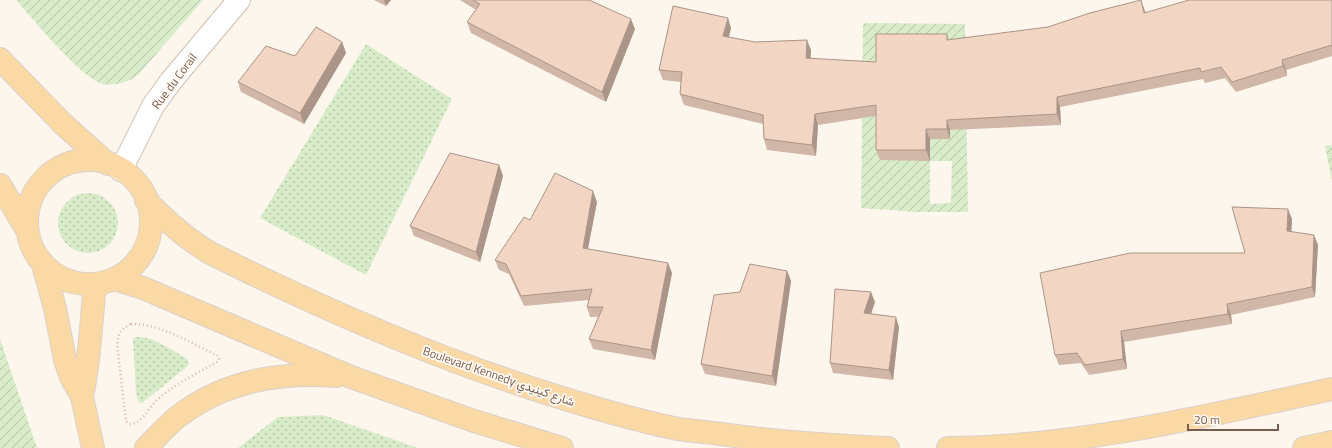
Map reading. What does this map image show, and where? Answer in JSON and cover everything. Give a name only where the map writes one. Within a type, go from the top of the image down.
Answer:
[{"type":"main road","points":[[0,58],[63,124],[114,167],[129,175],[136,183],[146,200],[149,207],[151,222],[149,238],[144,252],[128,270],[105,282]]},
{"type":"main road","points":[[27,230],[27,214],[31,200],[39,186],[49,175],[62,167],[77,162],[93,161],[114,167]]},
{"type":"main road","points":[[0,185],[27,230],[32,248],[43,264],[58,276],[75,283],[105,282],[143,288],[351,377],[471,420],[562,448]]},
{"type":"main road","name":"Boulevard Kennedy شارع كينيدي","points":[[146,200],[181,234],[212,254],[313,303],[422,349],[500,378],[569,401],[679,429],[747,438],[814,444],[888,448]]},
{"type":"main road","points":[[43,264],[54,302],[65,360],[71,377],[82,397],[93,448]]},
{"type":"main road","points":[[82,397],[105,282]]},
{"type":"main road","points":[[146,448],[168,426],[192,407],[248,381],[299,375],[351,377]]},
{"type":"main road","points":[[948,448],[974,448],[1019,444],[1129,431],[1165,425],[1332,389]]},
{"type":"main road","points":[[1304,448],[1328,444]]},
{"type":"street","name":"Rue du Corail","points":[[114,167],[171,81],[239,0]]},
{"type":"path","points":[[131,324],[138,324],[148,325],[171,334],[218,356],[219,359],[217,362],[174,386],[151,406],[139,421],[129,424],[126,421],[118,354],[118,334],[123,328],[131,324]]},
{"type":"green space","points":[[16,0],[203,0],[138,75],[122,83],[103,84],[94,80],[83,72],[45,33]]},
{"type":"green space","points":[[863,23],[965,24],[968,212],[916,212],[861,208]],"holes":[[[880,44],[930,139],[930,161]],[[930,161],[952,161],[951,203],[930,204]]]},
{"type":"green space","points":[[366,44],[452,99],[366,275],[260,218]]},
{"type":"green space","points":[[1332,145],[1332,181],[1325,146]]},
{"type":"green space","points":[[82,193],[94,193],[105,198],[113,206],[118,217],[116,235],[105,248],[94,253],[82,253],[71,248],[63,240],[58,229],[58,217],[63,206],[71,198]]},
{"type":"green space","points":[[136,337],[156,341],[170,348],[187,359],[189,362],[188,366],[142,403],[139,402],[136,394],[133,339]]},
{"type":"green space","points":[[0,339],[37,448],[0,448]]},
{"type":"green space","points":[[323,415],[418,448],[238,448],[278,417]]},
{"type":"building","points":[[473,0],[589,0],[631,19],[602,92],[467,22],[480,4]]},
{"type":"building","points":[[1141,0],[1144,13],[1189,0],[1332,0],[1332,45],[1282,60],[1283,66],[1232,82],[1221,67],[1201,72],[1200,68],[1057,97],[1057,114],[947,120],[947,129],[926,129],[926,150],[876,150],[876,105],[815,114],[812,145],[764,139],[763,115],[680,94],[682,72],[659,70],[673,6],[728,18],[723,36],[755,42],[807,40],[806,58],[876,62],[876,34],[947,34],[947,40],[1048,27],[1090,13]]},
{"type":"building","points":[[316,27],[342,42],[300,113],[238,82],[266,46],[295,56]]},
{"type":"building","points":[[450,153],[499,165],[476,252],[410,226]]},
{"type":"building","points":[[555,173],[593,191],[583,248],[668,263],[651,350],[589,339],[603,307],[587,307],[592,289],[521,296],[506,264],[495,260],[524,217],[530,220]]},
{"type":"building","points":[[1232,207],[1288,209],[1287,231],[1314,235],[1312,287],[1227,304],[1228,314],[1121,331],[1123,359],[1085,365],[1077,353],[1055,355],[1040,273],[1130,253],[1245,253]]},
{"type":"building","points":[[750,264],[787,271],[772,376],[701,364],[714,295],[740,292]]},
{"type":"building","points":[[835,289],[871,292],[864,313],[896,317],[889,370],[830,363]]}]
